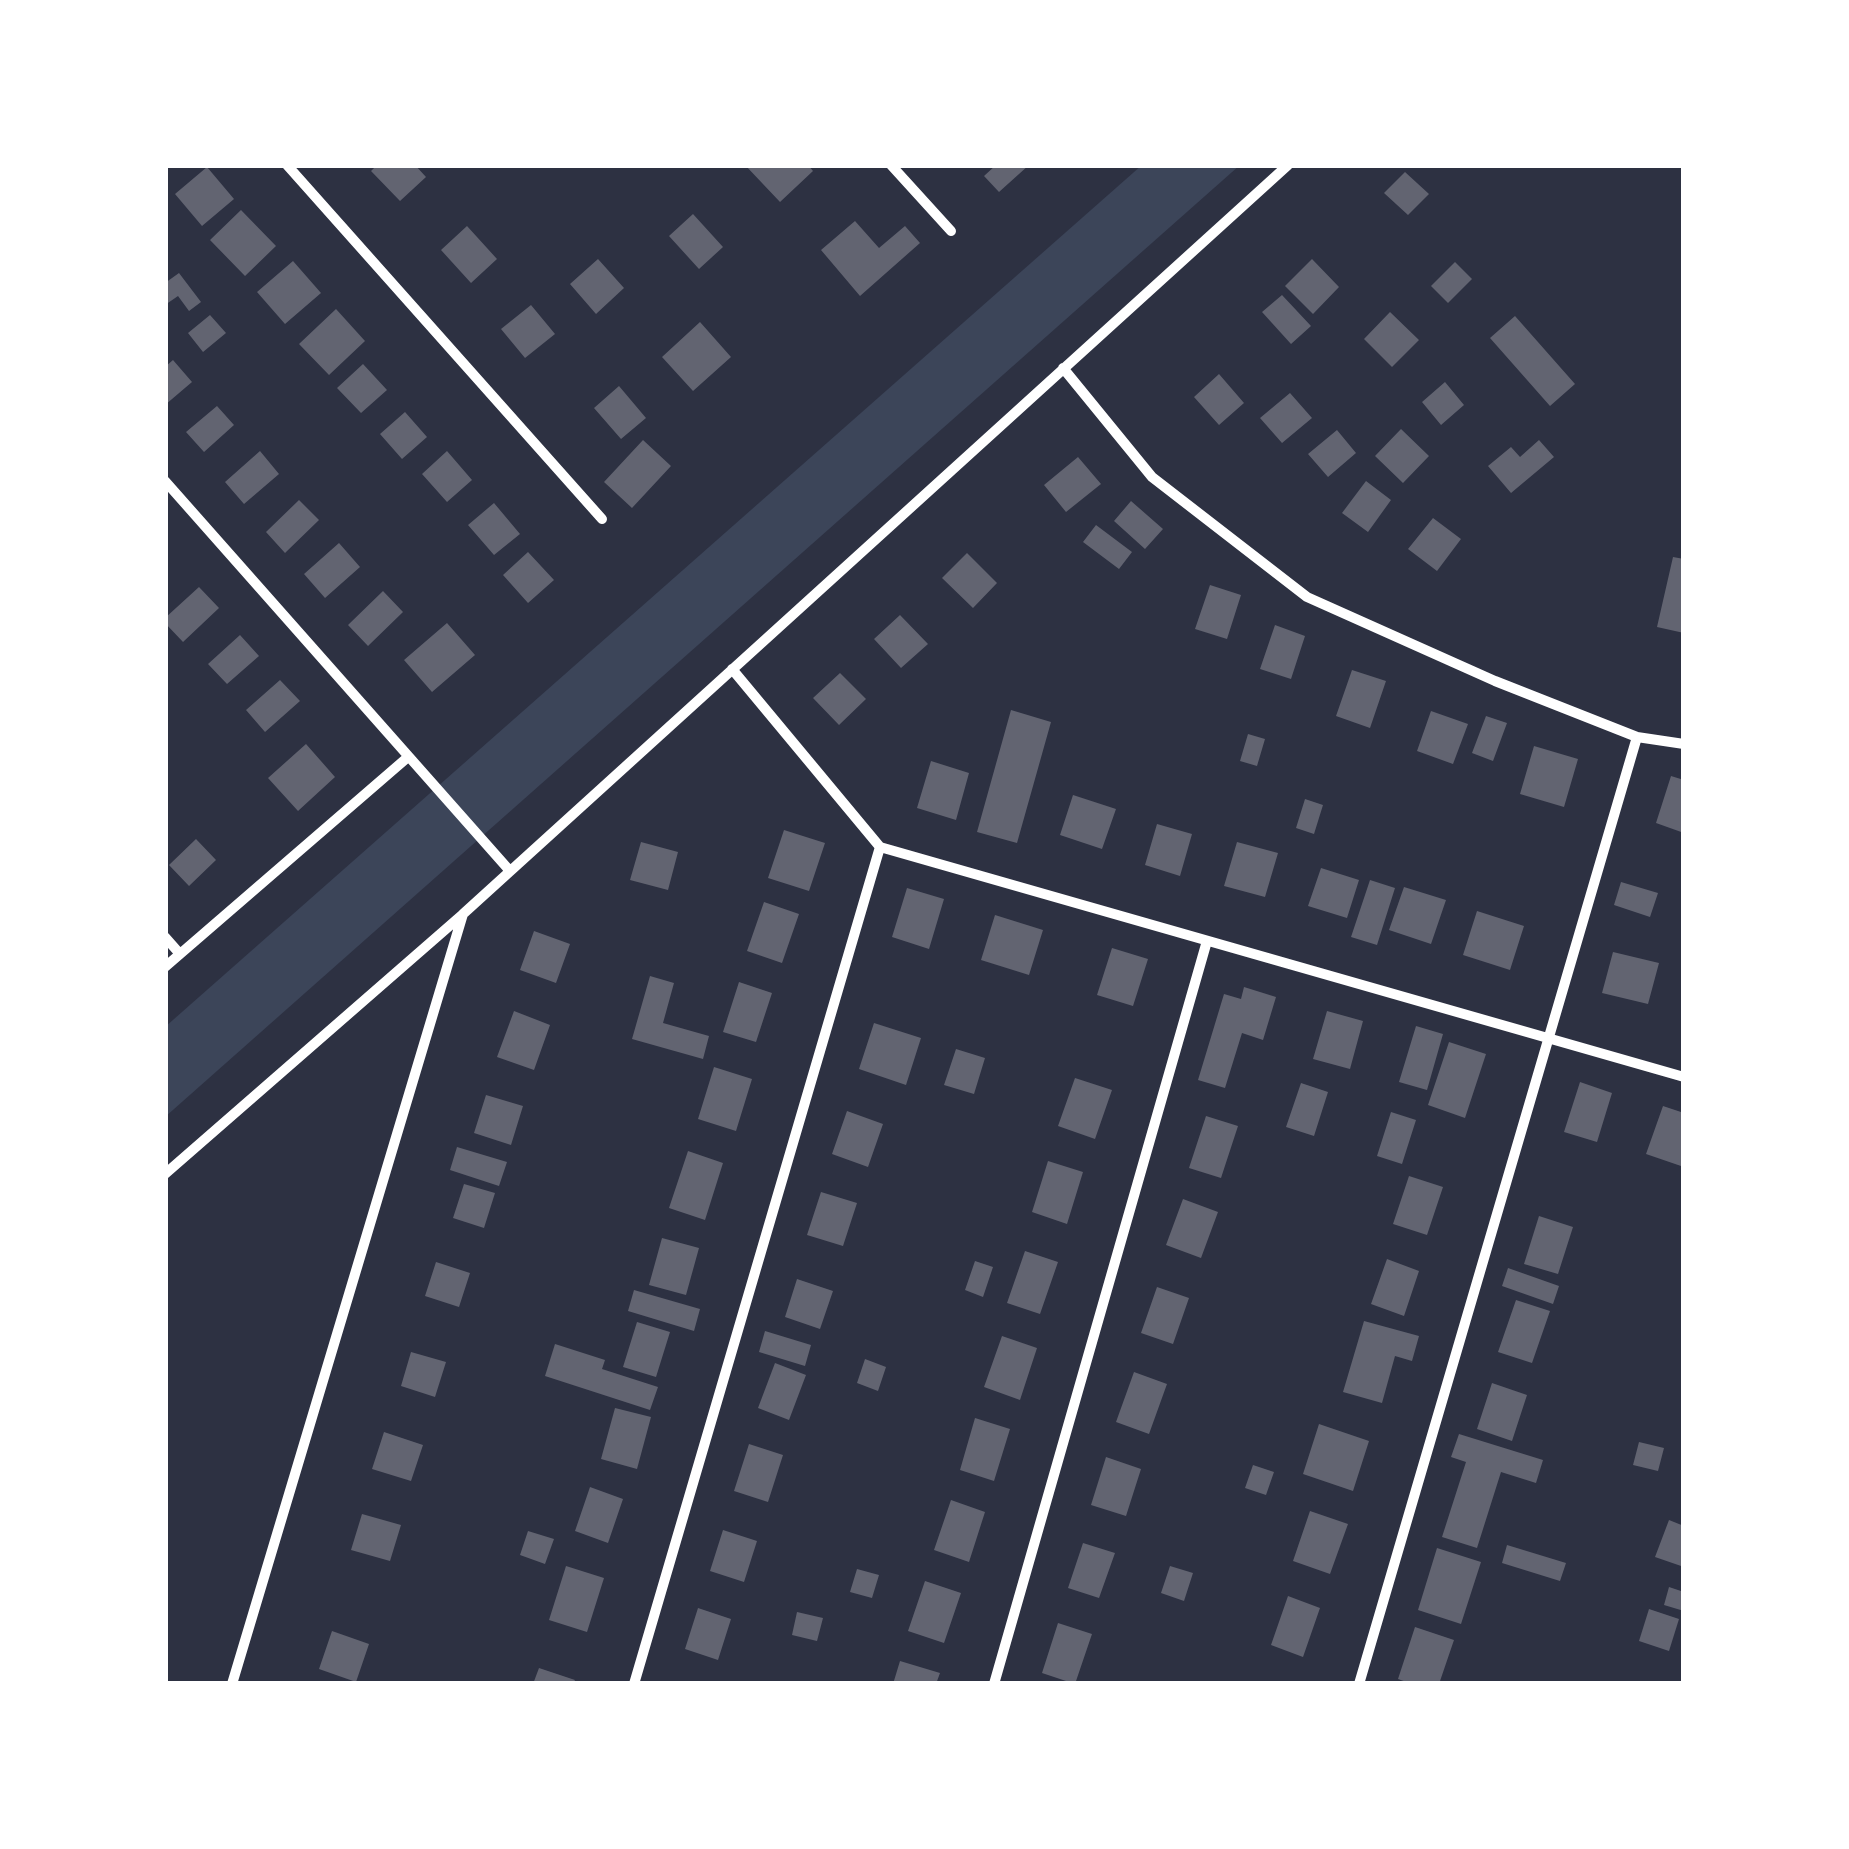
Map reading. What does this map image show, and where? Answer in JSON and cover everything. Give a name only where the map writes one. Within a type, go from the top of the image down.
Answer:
[{"type":"street","points":[[287,165],[602,519]]},
{"type":"street","points":[[891,165],[951,231]]},
{"type":"street","points":[[165,1174],[463,914],[1288,165]]},
{"type":"street","points":[[1062,368],[1152,477],[1306,597],[1495,681],[1637,737],[1684,744]]},
{"type":"street","points":[[165,481],[510,871]]},
{"type":"street","points":[[732,669],[880,847],[1684,1077]]},
{"type":"street","points":[[1359,1684],[1637,737]]},
{"type":"street","points":[[165,966],[408,757]]},
{"type":"street","points":[[634,1684],[880,847]]},
{"type":"street","points":[[232,1684],[463,914]]},
{"type":"street","points":[[165,938],[180,954]]},
{"type":"street","points":[[994,1684],[1206,941]]},
{"type":"shaded area","points":[[1142,165],[1240,165],[165,1117],[165,1027]]},
{"type":"building","points":[[377,165],[415,165],[426,177],[400,201],[371,171]]},
{"type":"building","points":[[745,165],[808,165],[813,171],[780,202]]},
{"type":"building","points":[[996,165],[1029,165],[999,192],[984,176]]},
{"type":"building","points":[[207,167],[234,199],[202,226],[175,194]]},
{"type":"building","points":[[1405,172],[1429,194],[1408,215],[1384,193]]},
{"type":"building","points":[[241,210],[276,246],[245,276],[210,240]]},
{"type":"building","points":[[693,214],[723,247],[699,269],[669,236]]},
{"type":"building","points":[[855,221],[879,248],[905,226],[920,243],[860,296],[821,250]]},
{"type":"building","points":[[467,226],[497,259],[471,283],[441,250]]},
{"type":"building","points":[[598,259],[624,288],[596,314],[570,284]]},
{"type":"building","points":[[1312,259],[1339,287],[1313,314],[1285,286]]},
{"type":"building","points":[[293,261],[321,293],[285,324],[257,292]]},
{"type":"building","points":[[1455,262],[1472,279],[1448,303],[1431,286]]},
{"type":"building","points":[[179,273],[201,302],[189,311],[178,296],[165,305],[165,283]]},
{"type":"building","points":[[1282,295],[1311,326],[1291,344],[1262,312]]},
{"type":"building","points":[[531,305],[555,334],[525,358],[501,329]]},
{"type":"building","points":[[336,309],[365,341],[329,375],[299,344]]},
{"type":"building","points":[[1390,312],[1419,340],[1392,367],[1364,339]]},
{"type":"building","points":[[210,315],[226,333],[203,352],[188,333]]},
{"type":"building","points":[[1515,316],[1575,384],[1550,406],[1490,338]]},
{"type":"building","points":[[700,322],[731,357],[693,391],[662,357]]},
{"type":"building","points":[[173,360],[192,382],[165,405],[165,367]]},
{"type":"building","points":[[363,364],[387,390],[361,413],[337,388]]},
{"type":"building","points":[[1219,374],[1244,403],[1219,425],[1194,397]]},
{"type":"building","points":[[1445,382],[1464,405],[1441,425],[1422,402]]},
{"type":"building","points":[[619,386],[646,418],[621,439],[594,408]]},
{"type":"building","points":[[1290,393],[1312,418],[1282,443],[1260,418]]},
{"type":"building","points":[[217,406],[234,425],[204,452],[186,432]]},
{"type":"building","points":[[405,412],[427,437],[402,459],[380,434]]},
{"type":"building","points":[[1401,429],[1429,456],[1403,483],[1375,456]]},
{"type":"building","points":[[1337,430],[1356,453],[1328,477],[1308,454]]},
{"type":"building","points":[[643,440],[671,466],[632,508],[604,482]]},
{"type":"building","points":[[1539,440],[1554,457],[1511,493],[1488,466],[1511,447],[1520,457]]},
{"type":"building","points":[[260,451],[279,474],[244,504],[225,482]]},
{"type":"building","points":[[447,451],[472,480],[447,502],[422,474]]},
{"type":"building","points":[[1078,457],[1101,484],[1066,512],[1044,485]]},
{"type":"building","points":[[1366,481],[1391,500],[1368,532],[1342,513]]},
{"type":"building","points":[[299,500],[319,520],[285,553],[266,532]]},
{"type":"building","points":[[1131,501],[1163,529],[1145,549],[1114,521]]},
{"type":"building","points":[[494,503],[520,534],[494,555],[468,525]]},
{"type":"building","points":[[1433,518],[1461,539],[1437,571],[1408,549]]},
{"type":"building","points":[[1096,525],[1132,552],[1119,569],[1083,542]]},
{"type":"building","points":[[339,543],[360,567],[325,598],[304,574]]},
{"type":"building","points":[[528,552],[554,580],[528,603],[503,575]]},
{"type":"building","points":[[967,553],[997,583],[973,608],[942,578]]},
{"type":"building","points":[[1673,557],[1684,559],[1684,633],[1657,627]]},
{"type":"building","points":[[1210,585],[1241,595],[1227,639],[1195,629]]},
{"type":"building","points":[[199,587],[219,608],[183,642],[165,618]]},
{"type":"building","points":[[383,591],[403,612],[368,646],[348,625]]},
{"type":"building","points":[[900,615],[928,644],[901,668],[874,639]]},
{"type":"building","points":[[447,623],[475,655],[432,692],[404,660]]},
{"type":"building","points":[[1275,625],[1305,636],[1291,679],[1260,669]]},
{"type":"building","points":[[240,635],[259,656],[227,684],[208,664]]},
{"type":"building","points":[[1352,670],[1386,681],[1370,728],[1336,716]]},
{"type":"building","points":[[840,673],[866,699],[839,725],[813,698]]},
{"type":"building","points":[[280,680],[300,701],[265,732],[246,710]]},
{"type":"building","points":[[1011,710],[1051,722],[1017,843],[977,832]]},
{"type":"building","points":[[1431,711],[1468,724],[1453,764],[1417,751]]},
{"type":"building","points":[[1486,716],[1507,723],[1493,761],[1472,753]]},
{"type":"building","points":[[1248,734],[1265,739],[1257,766],[1240,761]]},
{"type":"building","points":[[306,744],[335,777],[298,811],[268,778]]},
{"type":"building","points":[[1534,746],[1578,759],[1564,807],[1520,794]]},
{"type":"building","points":[[931,761],[969,773],[956,820],[917,808]]},
{"type":"building","points":[[1671,776],[1684,780],[1684,833],[1656,823]]},
{"type":"building","points":[[1073,795],[1116,809],[1102,849],[1060,835]]},
{"type":"building","points":[[1305,799],[1323,805],[1314,834],[1296,828]]},
{"type":"building","points":[[1157,824],[1192,834],[1180,876],[1145,865]]},
{"type":"building","points":[[784,830],[825,843],[809,891],[768,878]]},
{"type":"building","points":[[196,839],[216,860],[189,886],[169,865]]},
{"type":"building","points":[[641,842],[678,852],[668,890],[630,880]]},
{"type":"building","points":[[1237,842],[1278,853],[1265,897],[1224,886]]},
{"type":"building","points":[[1321,868],[1359,880],[1347,918],[1308,906]]},
{"type":"building","points":[[1370,880],[1395,888],[1377,945],[1351,937]]},
{"type":"building","points":[[1621,882],[1658,893],[1650,917],[1614,905]]},
{"type":"building","points":[[1404,887],[1446,900],[1431,944],[1389,930]]},
{"type":"building","points":[[907,888],[944,899],[929,949],[892,937]]},
{"type":"building","points":[[764,902],[799,914],[782,963],[747,951]]},
{"type":"building","points":[[1477,911],[1524,926],[1510,970],[1463,955]]},
{"type":"building","points":[[995,915],[1043,930],[1029,975],[981,960]]},
{"type":"building","points":[[534,931],[570,944],[556,983],[520,970]]},
{"type":"building","points":[[1112,948],[1148,959],[1133,1006],[1097,995]]},
{"type":"building","points":[[1613,952],[1659,963],[1648,1004],[1602,993]]},
{"type":"building","points":[[650,976],[674,983],[663,1023],[709,1036],[703,1059],[632,1039]]},
{"type":"building","points":[[739,982],[772,993],[756,1042],[723,1032]]},
{"type":"building","points":[[1244,987],[1276,997],[1263,1040],[1242,1033],[1225,1088],[1198,1080],[1224,994],[1241,999]]},
{"type":"building","points":[[514,1011],[550,1025],[534,1070],[497,1057]]},
{"type":"building","points":[[1327,1011],[1363,1021],[1350,1069],[1313,1059]]},
{"type":"building","points":[[874,1023],[921,1038],[906,1085],[859,1069]]},
{"type":"building","points":[[1416,1026],[1443,1034],[1427,1090],[1399,1082]]},
{"type":"building","points":[[1449,1042],[1486,1054],[1465,1118],[1428,1105]]},
{"type":"building","points":[[956,1049],[985,1058],[974,1094],[944,1085]]},
{"type":"building","points":[[714,1067],[752,1079],[736,1131],[698,1119]]},
{"type":"building","points":[[1075,1078],[1112,1090],[1095,1139],[1058,1126]]},
{"type":"building","points":[[1580,1082],[1612,1093],[1597,1142],[1564,1132]]},
{"type":"building","points":[[1301,1083],[1328,1092],[1314,1136],[1286,1127]]},
{"type":"building","points":[[486,1095],[523,1106],[511,1145],[474,1133]]},
{"type":"building","points":[[1663,1106],[1684,1113],[1681,1166],[1646,1154]]},
{"type":"building","points":[[847,1111],[883,1124],[868,1167],[832,1154]]},
{"type":"building","points":[[1391,1112],[1416,1120],[1402,1164],[1377,1156]]},
{"type":"building","points":[[1206,1116],[1238,1126],[1221,1178],[1189,1168]]},
{"type":"building","points":[[457,1147],[507,1162],[499,1186],[450,1170]]},
{"type":"building","points":[[688,1151],[723,1163],[705,1220],[669,1208]]},
{"type":"building","points":[[1048,1161],[1083,1172],[1067,1224],[1032,1212]]},
{"type":"building","points":[[1409,1176],[1443,1187],[1427,1235],[1393,1224]]},
{"type":"building","points":[[464,1184],[495,1193],[484,1228],[453,1218]]},
{"type":"building","points":[[821,1192],[857,1203],[843,1246],[807,1235]]},
{"type":"building","points":[[1183,1199],[1218,1212],[1201,1258],[1166,1245]]},
{"type":"building","points":[[1539,1216],[1573,1227],[1558,1274],[1524,1264]]},
{"type":"building","points":[[662,1238],[699,1248],[686,1295],[649,1285]]},
{"type":"building","points":[[1025,1251],[1058,1262],[1040,1314],[1007,1303]]},
{"type":"building","points":[[1387,1259],[1419,1271],[1404,1316],[1371,1304]]},
{"type":"building","points":[[975,1261],[993,1267],[983,1297],[965,1290]]},
{"type":"building","points":[[436,1262],[470,1273],[459,1307],[425,1296]]},
{"type":"building","points":[[1508,1268],[1559,1286],[1553,1304],[1502,1286]]},
{"type":"building","points":[[797,1279],[833,1291],[820,1329],[785,1317]]},
{"type":"building","points":[[1157,1287],[1189,1298],[1173,1344],[1141,1333]]},
{"type":"building","points":[[634,1290],[700,1309],[694,1331],[628,1311]]},
{"type":"building","points":[[1516,1300],[1550,1311],[1532,1363],[1498,1352]]},
{"type":"building","points":[[1364,1321],[1419,1336],[1412,1361],[1395,1356],[1382,1403],[1343,1392]]},
{"type":"building","points":[[637,1322],[670,1332],[656,1377],[623,1367]]},
{"type":"building","points":[[765,1331],[811,1345],[805,1366],[759,1352]]},
{"type":"building","points":[[1002,1336],[1037,1348],[1020,1400],[984,1387]]},
{"type":"building","points":[[555,1344],[605,1360],[602,1369],[658,1387],[650,1410],[545,1376]]},
{"type":"building","points":[[411,1352],[446,1362],[435,1397],[401,1386]]},
{"type":"building","points":[[865,1359],[886,1367],[878,1391],[857,1383]]},
{"type":"building","points":[[775,1363],[806,1375],[789,1420],[758,1408]]},
{"type":"building","points":[[1134,1372],[1167,1384],[1149,1434],[1116,1422]]},
{"type":"building","points":[[1492,1383],[1527,1395],[1512,1441],[1477,1429]]},
{"type":"building","points":[[615,1408],[651,1417],[637,1469],[601,1459]]},
{"type":"building","points":[[975,1418],[1010,1429],[994,1481],[960,1470]]},
{"type":"building","points":[[1319,1424],[1369,1441],[1353,1491],[1303,1474]]},
{"type":"building","points":[[384,1432],[423,1445],[411,1481],[372,1469]]},
{"type":"building","points":[[1459,1434],[1543,1460],[1536,1483],[1501,1472],[1477,1548],[1442,1537],[1466,1462],[1451,1457]]},
{"type":"building","points":[[1639,1442],[1664,1448],[1658,1471],[1633,1465]]},
{"type":"building","points":[[749,1444],[783,1455],[768,1502],[734,1491]]},
{"type":"building","points":[[1106,1457],[1141,1469],[1126,1516],[1091,1505]]},
{"type":"building","points":[[1253,1465],[1274,1472],[1266,1495],[1245,1488]]},
{"type":"building","points":[[590,1487],[623,1499],[608,1543],[575,1531]]},
{"type":"building","points":[[951,1500],[985,1512],[969,1562],[934,1550]]},
{"type":"building","points":[[1310,1511],[1348,1524],[1330,1574],[1293,1561]]},
{"type":"building","points":[[362,1514],[401,1525],[390,1561],[351,1550]]},
{"type":"building","points":[[1669,1520],[1684,1526],[1684,1567],[1655,1557]]},
{"type":"building","points":[[723,1530],[757,1541],[744,1582],[710,1571]]},
{"type":"building","points":[[528,1531],[554,1539],[545,1564],[520,1555]]},
{"type":"building","points":[[1083,1543],[1115,1553],[1099,1598],[1068,1588]]},
{"type":"building","points":[[1507,1545],[1566,1563],[1560,1581],[1502,1563]]},
{"type":"building","points":[[1437,1548],[1481,1562],[1461,1624],[1418,1610]]},
{"type":"building","points":[[566,1566],[604,1578],[587,1632],[549,1620]]},
{"type":"building","points":[[1170,1566],[1193,1573],[1184,1601],[1161,1593]]},
{"type":"building","points":[[857,1569],[879,1575],[872,1598],[850,1592]]},
{"type":"building","points":[[925,1581],[961,1593],[944,1643],[908,1631]]},
{"type":"building","points":[[1669,1587],[1684,1592],[1684,1611],[1664,1605]]},
{"type":"building","points":[[1288,1596],[1320,1608],[1303,1657],[1271,1645]]},
{"type":"building","points":[[698,1608],[731,1619],[718,1660],[685,1649]]},
{"type":"building","points":[[1649,1609],[1679,1619],[1669,1651],[1639,1641]]},
{"type":"building","points":[[797,1612],[823,1618],[817,1641],[792,1635]]},
{"type":"building","points":[[1058,1623],[1092,1634],[1075,1684],[1042,1673]]},
{"type":"building","points":[[1415,1627],[1454,1640],[1439,1684],[1412,1684],[1398,1679]]},
{"type":"building","points":[[332,1631],[369,1644],[356,1682],[319,1669]]},
{"type":"building","points":[[900,1661],[940,1673],[936,1684],[893,1684]]},
{"type":"building","points":[[539,1668],[575,1680],[573,1684],[533,1684]]}]
